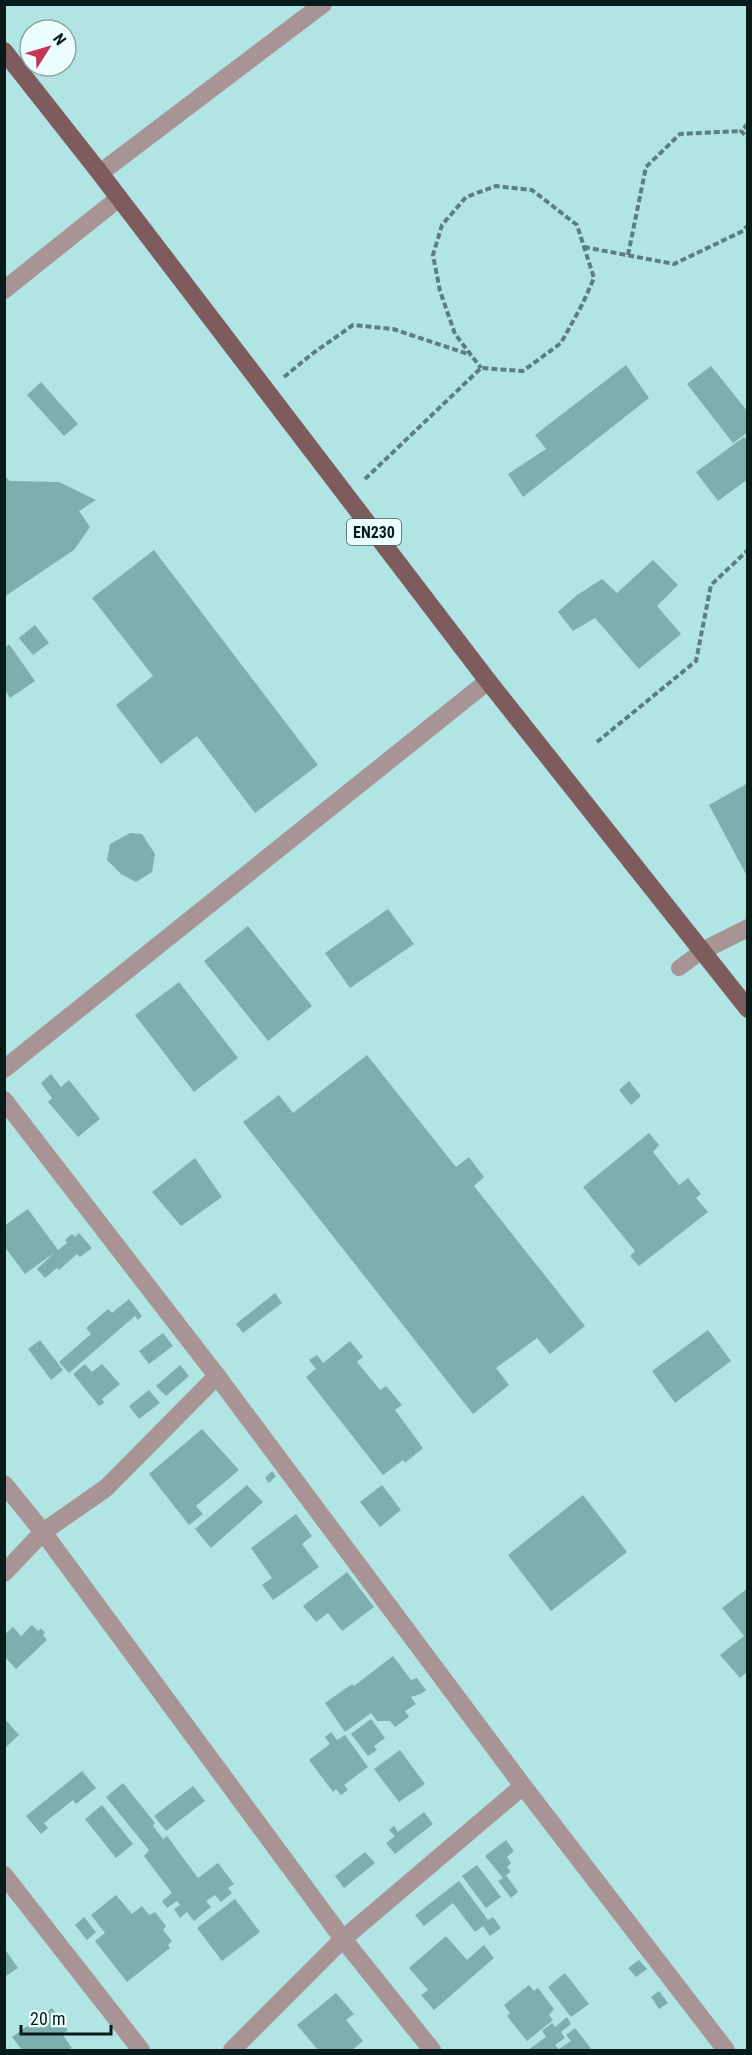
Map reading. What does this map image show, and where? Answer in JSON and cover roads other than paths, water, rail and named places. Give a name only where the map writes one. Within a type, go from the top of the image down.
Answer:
[{"type":"main road","name":"EN230","points":[[4,51],[100,173],[488,681],[747,1009]]},
{"type":"street","points":[[100,173],[323,4]]},
{"type":"street","points":[[4,290],[119,198]]},
{"type":"street","points":[[4,1069],[488,681]]},
{"type":"street","points":[[702,951],[747,928]]},
{"type":"street","points":[[4,1100],[217,1376],[523,1786],[726,2050]]},
{"type":"street","points":[[4,1573],[43,1532],[106,1488],[217,1376]]},
{"type":"street","points":[[4,1484],[43,1532],[343,1939],[432,2050]]},
{"type":"street","points":[[232,2050],[343,1939],[523,1786]]},
{"type":"street","points":[[4,1875],[141,2050]]},
{"type":"lane","points":[[679,968],[702,951]]}]
